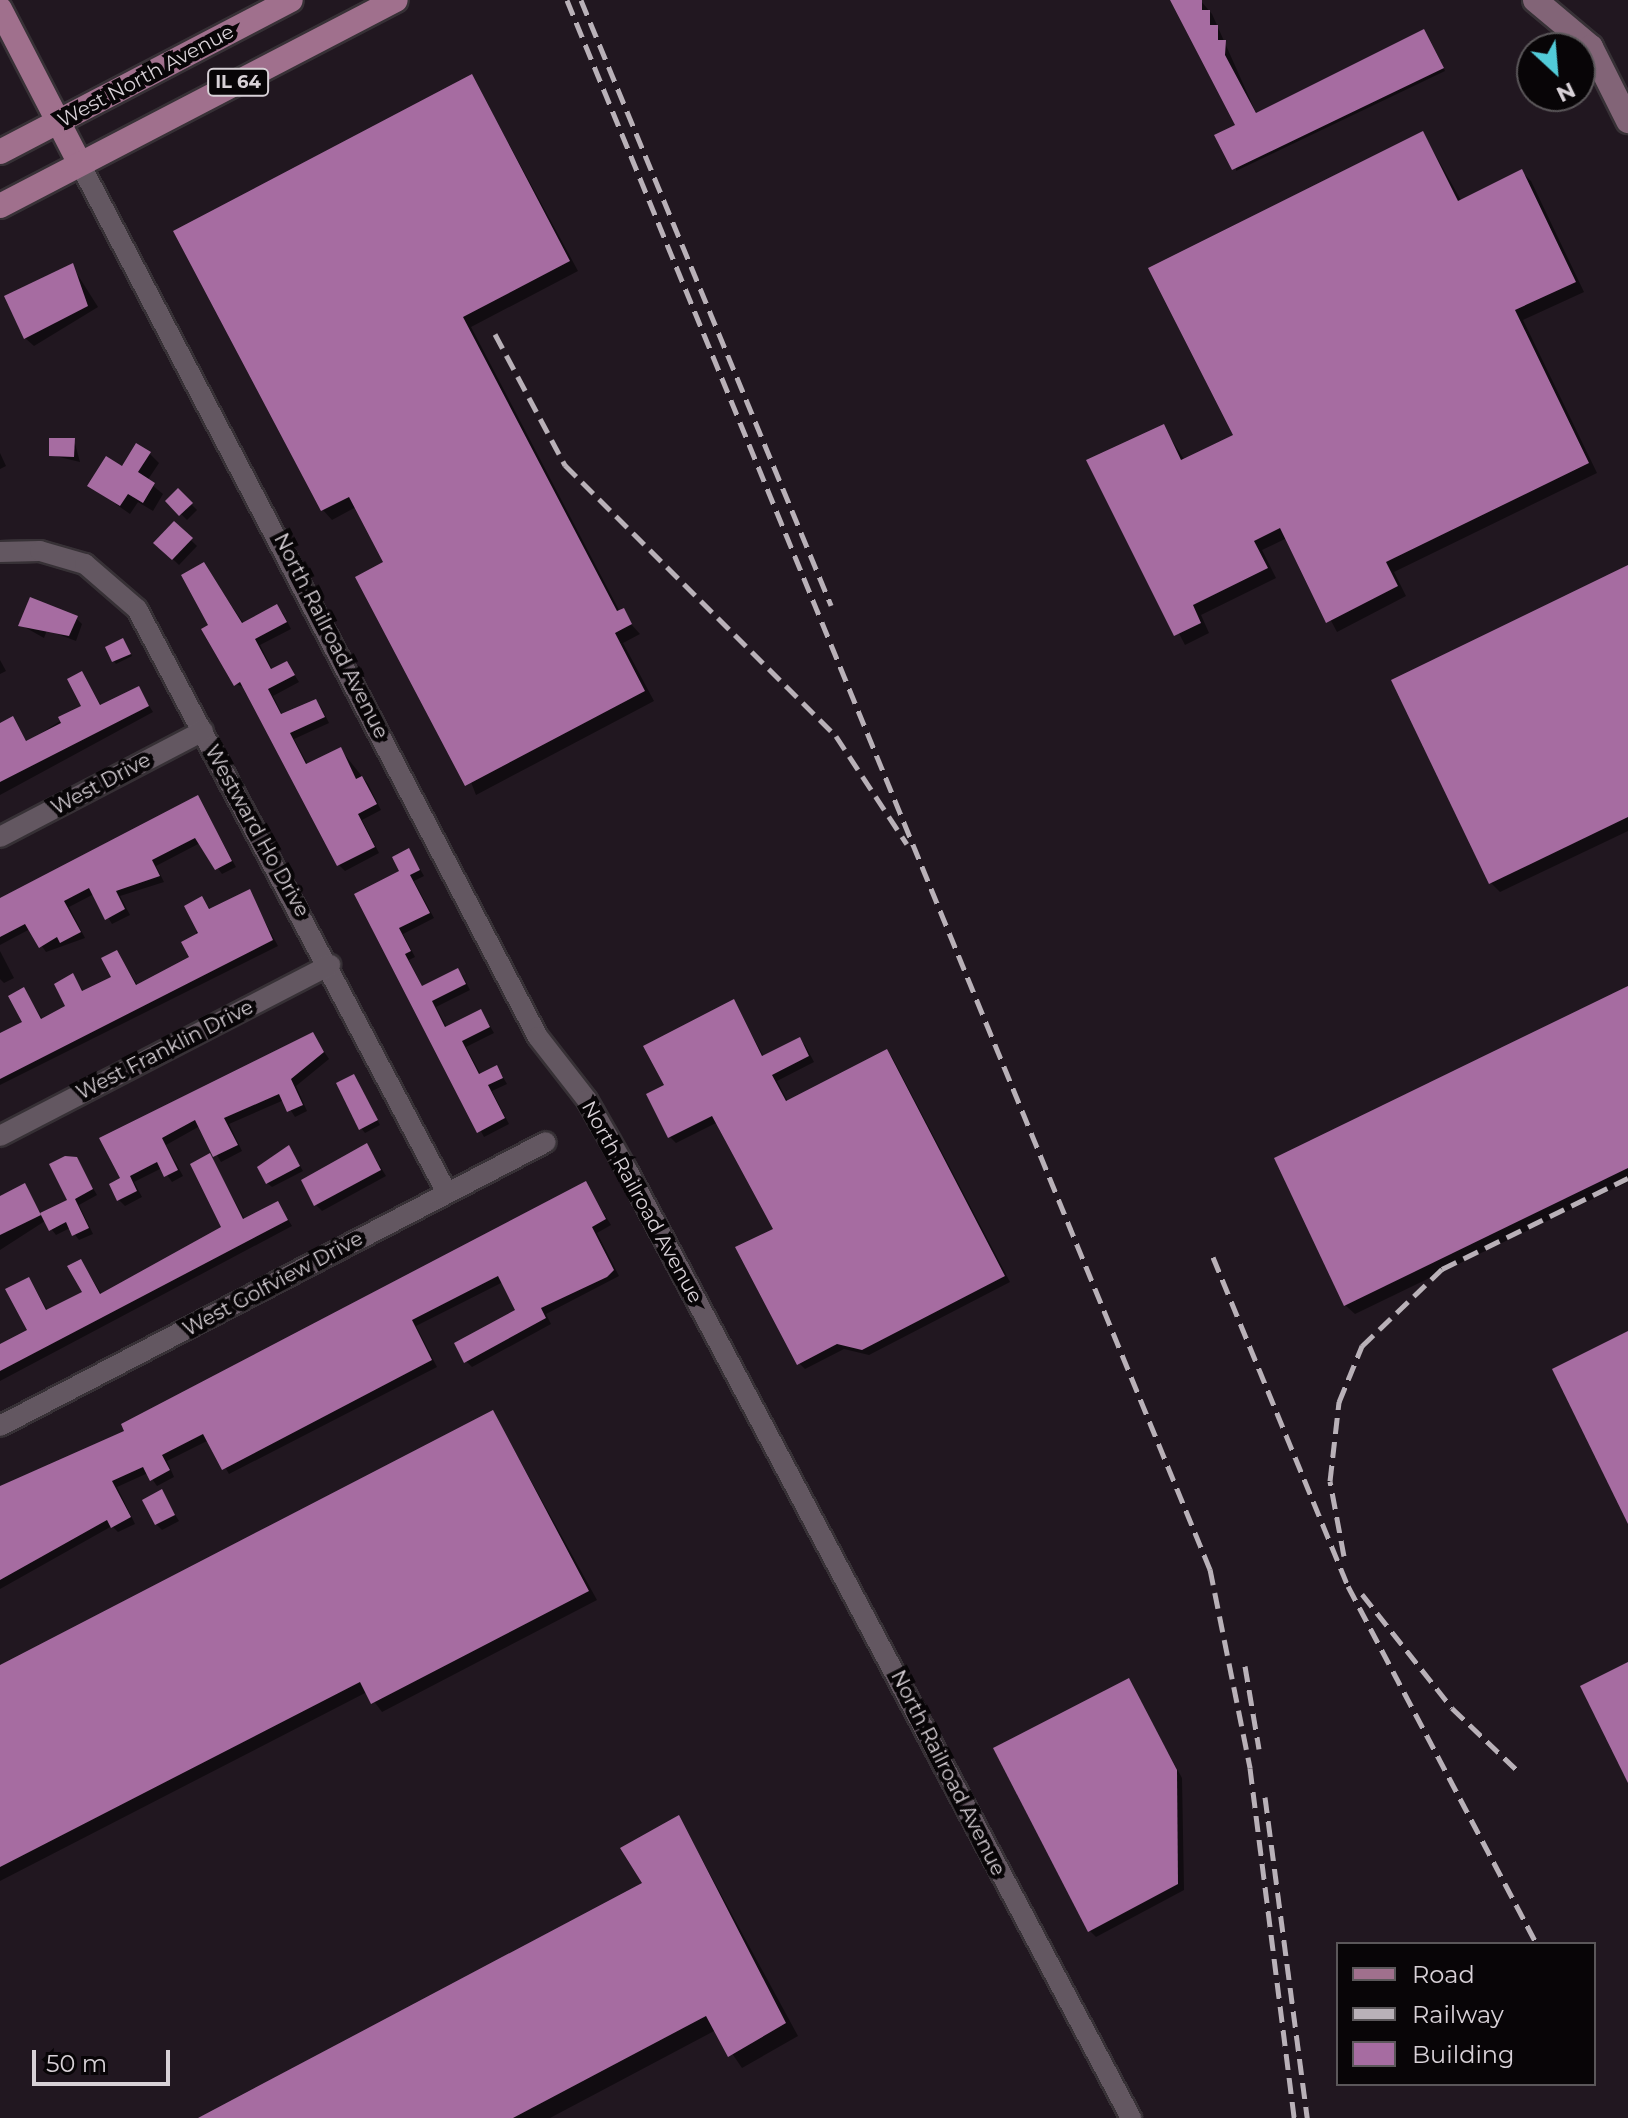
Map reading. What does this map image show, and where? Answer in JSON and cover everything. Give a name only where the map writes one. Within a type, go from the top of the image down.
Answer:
[{"type":"main road","name":"West North Avenue","points":[[0,152],[291,0]]},
{"type":"main road","name":"IL 64","points":[[0,206],[396,0]]},
{"type":"main road","points":[[0,9],[80,164]]},
{"type":"street","points":[[1535,0],[1591,47],[1628,121]]},
{"type":"street","name":"North Railroad Avenue","points":[[80,164],[538,1037],[587,1100],[627,1170],[1131,2118]]},
{"type":"street","name":"Westward Ho Drive","points":[[0,552],[66,557],[116,586],[137,609],[330,965],[447,1193]]},
{"type":"street","name":"West Drive","points":[[0,837],[203,731]]},
{"type":"street","name":"West Franklin Drive","points":[[0,1136],[330,965]]},
{"type":"street","name":"West Golfview Drive","points":[[0,1426],[546,1142]]},
{"type":"building","points":[[1170,0],[1202,0],[1202,10],[1210,10],[1210,25],[1218,25],[1218,40],[1226,40],[1225,55],[1256,113],[1424,29],[1444,68],[1232,170],[1214,135],[1235,125]]},
{"type":"building","points":[[472,74],[570,261],[463,317],[617,611],[624,608],[632,624],[615,633],[645,691],[465,786],[355,577],[383,562],[349,497],[321,511],[173,231]]},
{"type":"building","points":[[1423,131],[1458,201],[1522,169],[1576,282],[1515,310],[1589,463],[1386,562],[1398,586],[1326,623],[1280,528],[1254,541],[1268,568],[1193,605],[1201,623],[1174,636],[1086,460],[1164,424],[1181,460],[1233,435],[1148,268]]},
{"type":"building","points":[[73,263],[88,306],[24,339],[4,296]]},
{"type":"building","points":[[49,438],[75,438],[74,457],[49,456]]},
{"type":"building","points":[[136,443],[151,452],[138,472],[155,483],[143,503],[128,494],[120,506],[87,486],[106,456],[122,466]]},
{"type":"building","points":[[178,488],[193,503],[179,516],[165,501]]},
{"type":"building","points":[[174,521],[193,538],[172,560],[153,543]]},
{"type":"building","points":[[204,562],[242,623],[277,604],[287,622],[255,639],[271,669],[287,661],[295,675],[268,689],[281,714],[316,699],[325,717],[290,733],[306,764],[341,747],[356,779],[362,776],[377,804],[358,814],[375,847],[337,866],[240,682],[234,686],[201,629],[208,625],[181,575]]},
{"type":"building","points":[[1628,565],[1628,817],[1489,884],[1391,680]]},
{"type":"building","points":[[30,597],[78,616],[69,636],[18,626]]},
{"type":"building","points":[[123,638],[131,654],[112,662],[105,647]]},
{"type":"building","points":[[82,671],[100,705],[139,686],[149,706],[0,782],[0,723],[13,716],[26,741],[61,723],[58,717],[81,706],[67,679]]},
{"type":"building","points":[[198,795],[232,861],[215,870],[195,838],[152,860],[160,876],[116,891],[125,909],[105,920],[89,888],[64,901],[81,932],[60,943],[57,937],[39,948],[25,924],[0,937],[0,898]]},
{"type":"building","points":[[409,848],[420,870],[410,875],[430,913],[399,928],[411,951],[405,954],[422,986],[458,968],[466,984],[432,1001],[445,1027],[481,1009],[490,1027],[462,1041],[479,1074],[497,1065],[503,1078],[488,1085],[505,1118],[477,1133],[354,894],[399,871],[392,857]]},
{"type":"building","points":[[250,889],[273,940],[0,1079],[0,1033],[22,1022],[8,996],[24,987],[41,1019],[65,1006],[54,984],[73,973],[82,991],[111,977],[101,958],[117,950],[136,985],[189,957],[181,942],[198,933],[184,906],[202,896],[209,909]]},
{"type":"building","points":[[1628,986],[1628,1168],[1344,1306],[1274,1158]]},
{"type":"building","points":[[734,999],[762,1056],[800,1037],[809,1056],[772,1075],[786,1101],[887,1049],[1005,1276],[862,1350],[837,1344],[797,1365],[735,1247],[773,1229],[712,1116],[668,1138],[646,1094],[664,1085],[643,1046]]},
{"type":"building","points":[[313,1032],[324,1052],[291,1079],[303,1105],[287,1112],[279,1094],[224,1118],[238,1145],[213,1157],[195,1120],[162,1138],[178,1170],[164,1177],[157,1162],[130,1176],[137,1191],[117,1201],[109,1184],[120,1178],[99,1138]]},
{"type":"building","points":[[354,1074],[378,1120],[359,1130],[336,1083]]},
{"type":"building","points":[[367,1143],[381,1170],[314,1206],[301,1180]]},
{"type":"building","points":[[289,1145],[300,1166],[266,1184],[257,1167]]},
{"type":"building","points":[[210,1153],[243,1219],[278,1201],[288,1220],[0,1371],[0,1344],[27,1330],[5,1289],[29,1277],[46,1310],[82,1292],[67,1266],[81,1259],[100,1294],[221,1227],[190,1164]]},
{"type":"building","points":[[65,1156],[77,1157],[93,1189],[75,1199],[89,1228],[72,1236],[66,1222],[49,1231],[40,1213],[67,1200],[49,1164]]},
{"type":"building","points":[[586,1181],[606,1219],[592,1227],[614,1270],[607,1277],[541,1308],[546,1318],[464,1363],[454,1343],[515,1310],[498,1276],[412,1320],[432,1360],[222,1470],[203,1434],[162,1455],[170,1470],[150,1481],[143,1467],[112,1481],[131,1517],[111,1528],[107,1520],[0,1580],[0,1486],[124,1431],[121,1424]]},
{"type":"building","points":[[25,1183],[41,1215],[0,1235],[0,1196]]},
{"type":"building","points":[[1628,1331],[1628,1524],[1552,1369]]},
{"type":"building","points":[[493,1410],[589,1591],[371,1704],[360,1682],[0,1867],[0,1665]]},
{"type":"building","points":[[162,1489],[175,1515],[155,1525],[142,1500]]},
{"type":"building","points":[[1628,1662],[1628,1783],[1580,1686]]},
{"type":"building","points":[[1129,1678],[1177,1770],[1178,1884],[1088,1932],[993,1748]]},
{"type":"building","points":[[679,1815],[786,2023],[728,2057],[706,2016],[513,2118],[198,2118],[642,1883],[620,1848]]},
{"type":"railway","points":[[567,0],[1210,1569],[1250,1768],[1294,2118]]},
{"type":"railway","points":[[581,0],[831,605]]},
{"type":"railway","points":[[495,334],[565,465],[836,736],[907,844]]},
{"type":"railway","points":[[1344,1556],[1330,1481],[1339,1402],[1362,1346],[1442,1269],[1628,1178]]},
{"type":"railway","points":[[1213,1257],[1348,1586],[1536,1942]]},
{"type":"railway","points":[[1362,1594],[1452,1708],[1521,1774]]},
{"type":"railway","points":[[1245,1666],[1259,1749]]},
{"type":"railway","points":[[1265,1797],[1307,2118]]}]
